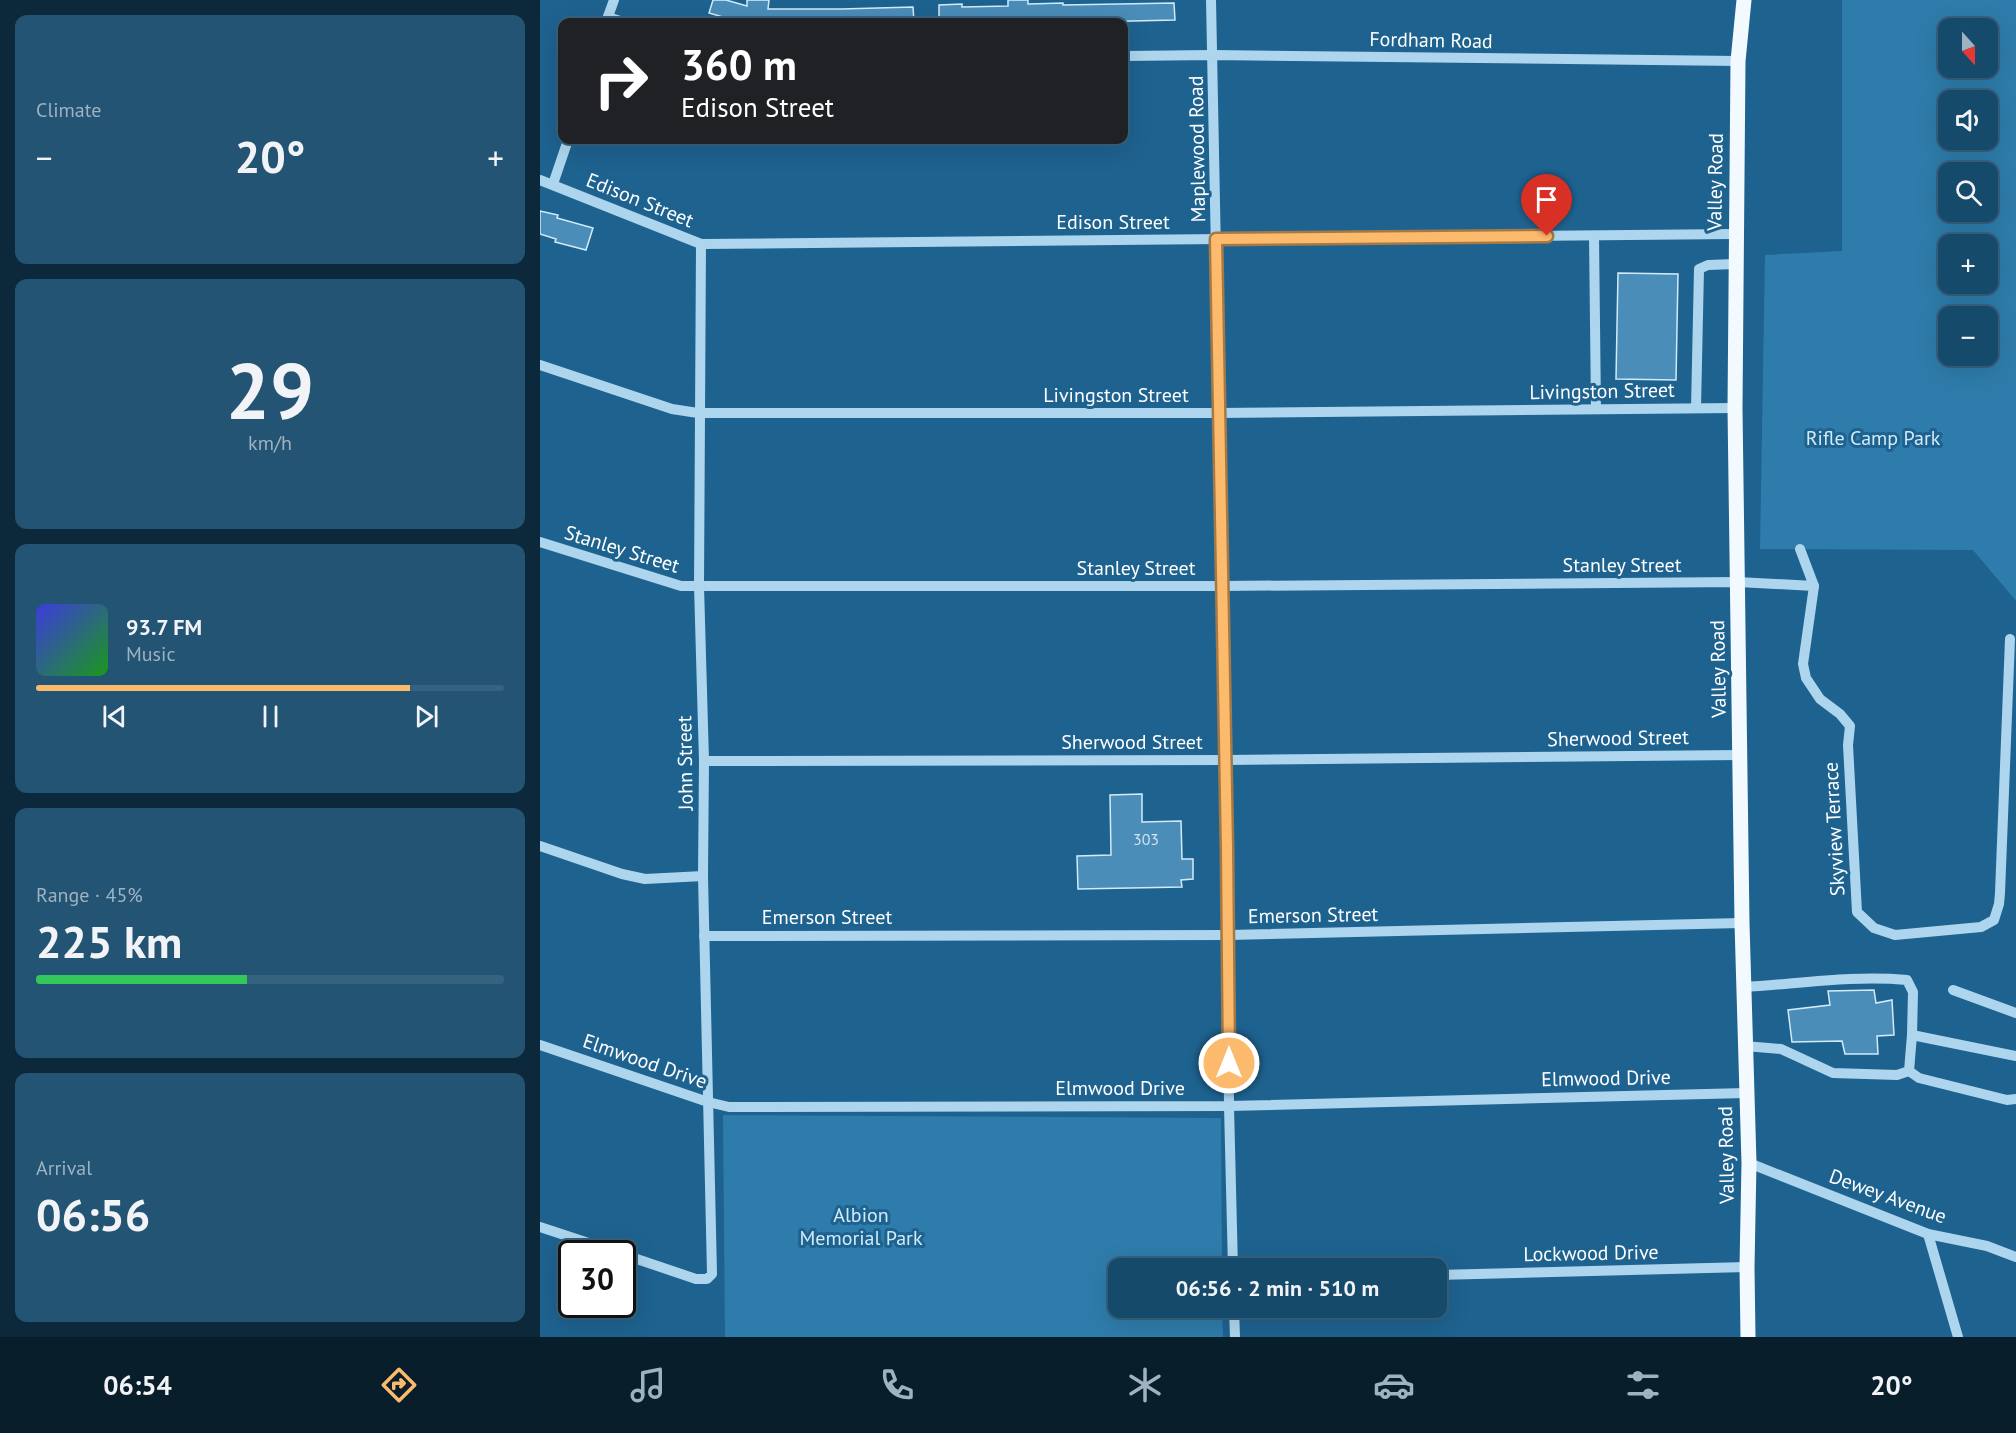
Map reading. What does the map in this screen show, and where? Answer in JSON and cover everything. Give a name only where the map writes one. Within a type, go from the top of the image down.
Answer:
[{"type":"main road","name":"Valley Road","points":[[1744,0],[1738,61],[1735,264],[1742,923],[1749,1163],[1748,1337]]},
{"type":"street","points":[[608,18],[614,0]]},
{"type":"street","name":"Maplewood Road","points":[[1211,0],[1226,760],[1233,1258]]},
{"type":"street","name":"Fordham Road","points":[[1128,56],[1738,61]]},
{"type":"street","points":[[553,184],[567,144]]},
{"type":"street","name":"Edison Street","points":[[540,180],[701,244],[1735,234]]},
{"type":"street","points":[[1594,236],[1596,409]]},
{"type":"street","name":"John Street","points":[[636,1259],[696,1279],[707,1279],[712,1274],[699,586],[698,413],[701,244]]},
{"type":"street","points":[[1696,408],[1699,269],[1708,265],[1735,264]]},
{"type":"street","name":"Livingston Street","points":[[540,365],[672,409],[698,413],[1218,413],[1736,408]]},
{"type":"street","name":"Stanley Street","points":[[540,542],[681,586],[1222,586],[1738,582]]},
{"type":"street","name":"Skyview Terrace","points":[[1800,549],[1814,586],[1803,664],[1806,678],[1820,699],[1840,714],[1850,726],[1848,745],[1857,912],[1874,928],[1895,935],[1981,927],[1994,920],[2000,893],[2010,639]]},
{"type":"street","points":[[1738,582],[1814,586]]},
{"type":"street","name":"Sherwood Street","points":[[704,761],[1226,760],[1740,755]]},
{"type":"street","points":[[540,846],[622,874],[645,879],[703,876]]},
{"type":"street","name":"Emerson Street","points":[[704,936],[1229,935],[1742,923]]},
{"type":"street","points":[[1744,987],[1830,980],[1885,978],[1906,981],[1913,992],[1909,1071]]},
{"type":"street","points":[[1953,990],[2016,1014]]},
{"type":"street","points":[[1912,1035],[2016,1056]]},
{"type":"street","name":"Elmwood Drive","points":[[540,1045],[729,1107],[1229,1106],[1746,1093]]},
{"type":"street","points":[[1745,1046],[1781,1049],[1833,1073],[1897,1075],[1909,1071]]},
{"type":"street","points":[[1909,1071],[1919,1078],[2007,1100],[2016,1099]]},
{"type":"street","name":"Dewey Avenue","points":[[1749,1163],[1928,1234],[1987,1246],[2016,1257]]},
{"type":"street","points":[[540,1227],[579,1240]]},
{"type":"street","points":[[1928,1234],[1958,1337]]},
{"type":"street","name":"Lockwood Drive","points":[[1447,1275],[1747,1267]]},
{"type":"street","points":[[1234,1318],[1235,1337]]},
{"type":"green space","name":"Rifle Camp Park","points":[[1842,0],[2016,0],[2016,601],[1973,550],[1760,549],[1765,255],[1842,251]]},
{"type":"green space","name":"Albion Memorial Park","points":[[723,1115],[1221,1118],[1222,1258],[1108,1258],[1108,1318],[1222,1318],[1223,1337],[725,1337]]},
{"type":"building","points":[[713,0],[726,0],[747,6],[747,0],[769,0],[768,9],[913,7],[914,18],[726,18],[709,13]]},
{"type":"building","points":[[1008,0],[1028,0],[1028,4],[1063,3],[1063,5],[1174,3],[1175,20],[939,18],[939,5],[1008,6]]},
{"type":"building","points":[[540,211],[593,228],[586,250],[555,242],[556,239],[540,234]]},
{"type":"building","points":[[1618,273],[1678,274],[1676,380],[1616,379]]},
{"type":"building","points":[[1142,794],[1142,822],[1181,821],[1182,859],[1193,859],[1193,879],[1181,880],[1182,887],[1078,889],[1077,856],[1111,855],[1110,795]]},
{"type":"building","points":[[1874,990],[1876,1003],[1892,1000],[1894,1035],[1877,1036],[1878,1054],[1845,1054],[1842,1041],[1792,1042],[1788,1010],[1830,1005],[1828,991]]},
{"type":"route","points":[[1229,1063],[1229,935],[1216,239],[1547,236]]}]
